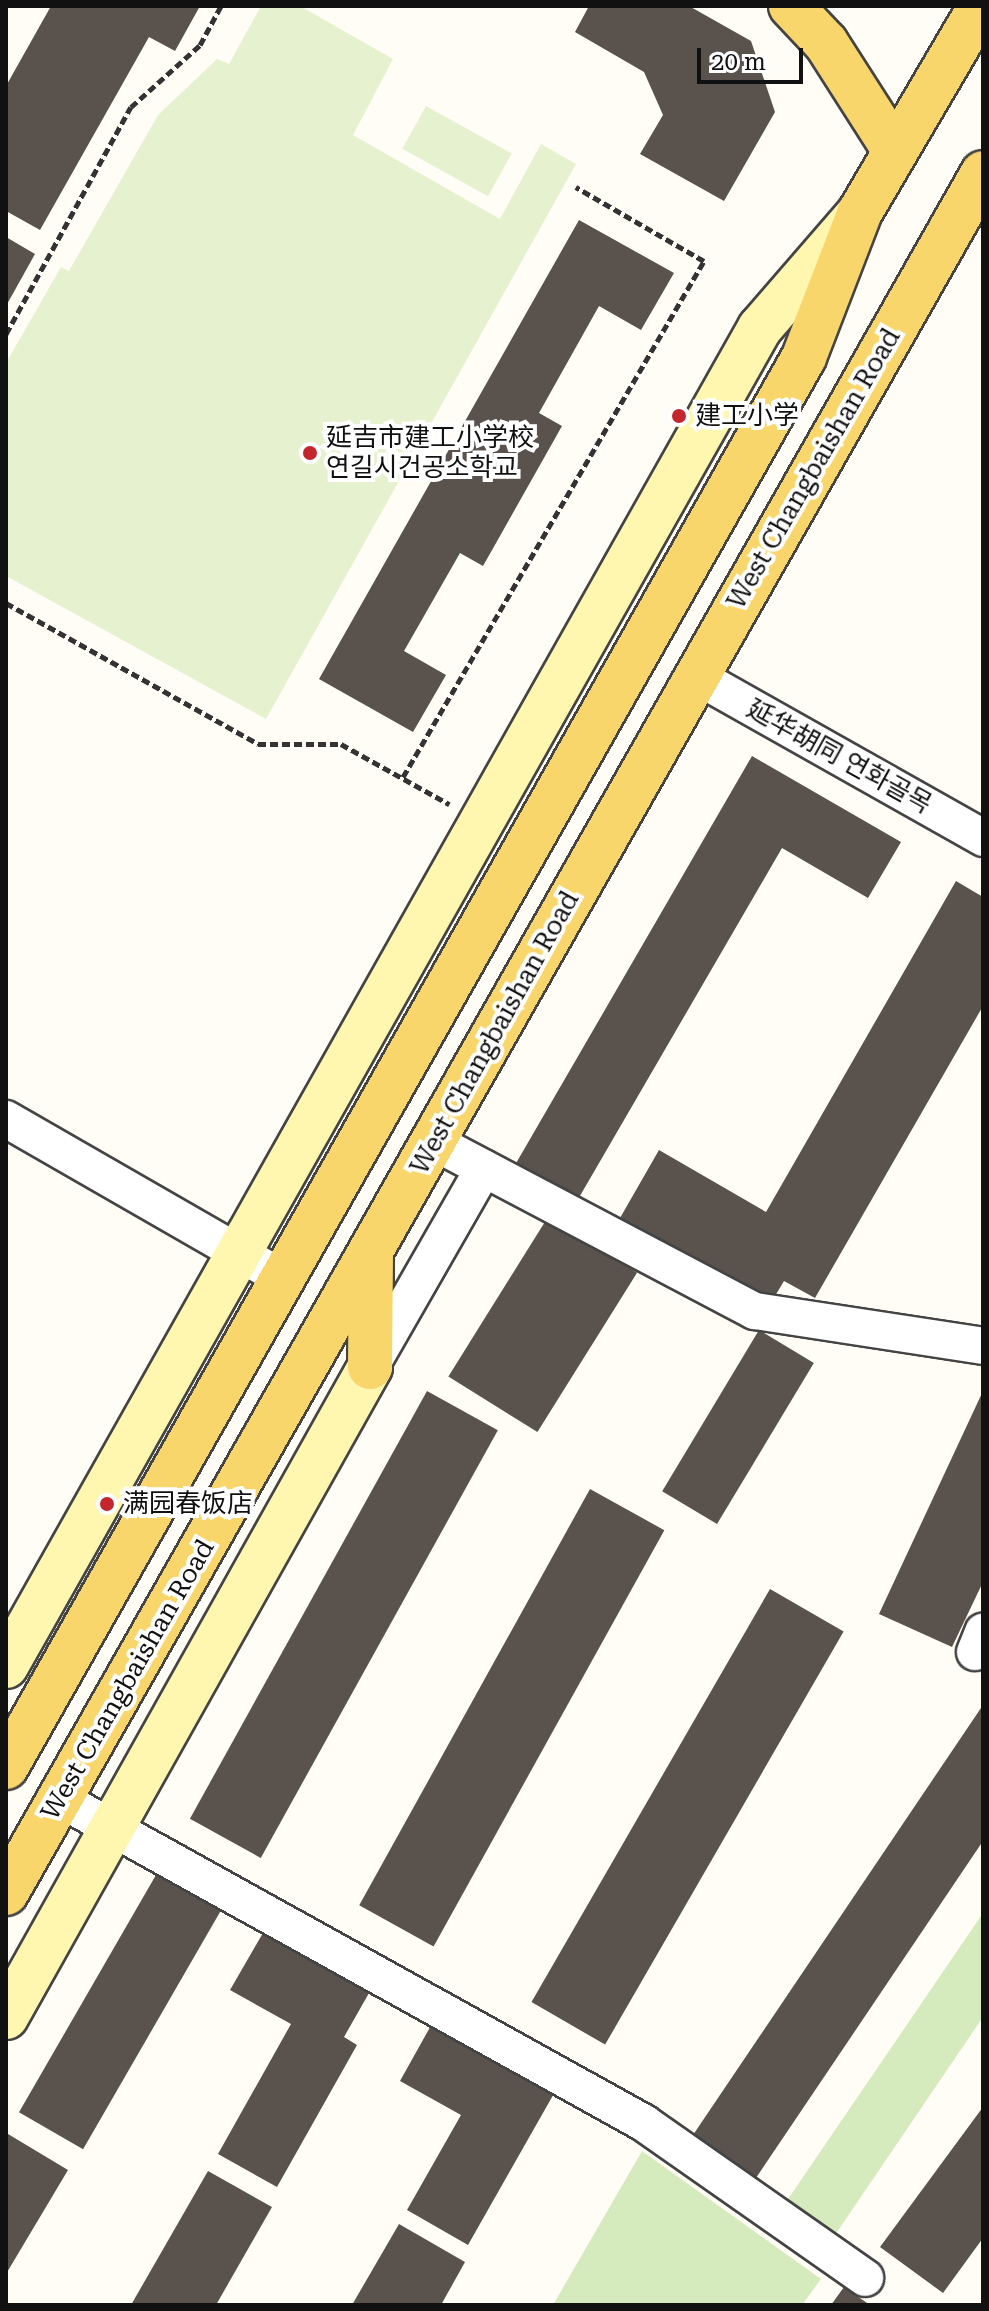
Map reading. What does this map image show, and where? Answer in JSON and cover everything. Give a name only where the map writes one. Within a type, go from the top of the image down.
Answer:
[{"type":"main road","points":[[791,6],[826,43],[895,151]]},
{"type":"main road","points":[[6,1767],[804,357],[860,212],[981,6]]},
{"type":"main road","name":"West Changbaishan Road","points":[[6,1893],[983,173]]},
{"type":"main road","points":[[370,1367],[371,1255]]},
{"type":"street","points":[[6,1666],[242,1256],[760,328],[860,212]]},
{"type":"street","name":"延华胡同 연화골목","points":[[696,676],[983,838]]},
{"type":"street","points":[[6,1119],[282,1278]]},
{"type":"street","points":[[434,1142],[755,1311],[983,1346]]},
{"type":"street","points":[[6,2017],[484,1168]]},
{"type":"street","points":[[60,1799],[644,2123],[865,2278]]},
{"type":"path","points":[[6,334],[131,107],[200,45],[221,6]]},
{"type":"path","points":[[403,777],[704,261],[576,187]]},
{"type":"path","points":[[6,603],[258,744],[341,744],[460,811]]},
{"type":"green space","points":[[261,6],[300,6],[393,59],[353,135],[500,219],[541,144],[576,164],[266,719],[6,576],[6,363],[61,267],[69,271],[158,115],[217,59],[229,64]]},
{"type":"green space","points":[[426,106],[512,154],[488,196],[402,149]]},
{"type":"green space","points":[[983,1913],[983,2017],[835,2235],[786,2202]]},
{"type":"green space","points":[[642,2151],[821,2279],[802,2305],[553,2305]]},
{"type":"building","points":[[51,6],[200,6],[175,51],[149,37],[40,230],[6,211],[6,86]]},
{"type":"building","points":[[589,6],[689,6],[751,41],[775,112],[724,201],[640,154],[663,115],[644,72],[575,32]]},
{"type":"building","points":[[579,220],[674,273],[641,330],[599,306],[539,413],[562,426],[483,566],[460,553],[404,651],[446,675],[413,732],[319,679]]},
{"type":"building","points":[[6,237],[35,254],[6,306]]},
{"type":"building","points":[[752,756],[901,842],[868,898],[782,848],[577,1201],[515,1165]]},
{"type":"building","points":[[956,881],[983,897],[983,1006],[815,1298],[784,1281],[766,1311],[616,1225],[659,1150],[766,1212]]},
{"type":"building","points":[[548,1217],[637,1273],[537,1432],[448,1376]]},
{"type":"building","points":[[759,1330],[814,1363],[717,1524],[662,1491]]},
{"type":"building","points":[[427,1391],[498,1430],[261,1858],[190,1819]]},
{"type":"building","points":[[983,1391],[983,1582],[952,1647],[879,1614]]},
{"type":"building","points":[[590,1489],[664,1530],[434,1947],[359,1905]]},
{"type":"building","points":[[770,1589],[844,1632],[605,2045],[532,2002]]},
{"type":"building","points":[[983,1705],[983,1841],[756,2178],[693,2135]]},
{"type":"building","points":[[160,1868],[224,1905],[83,2149],[19,2112]]},
{"type":"building","points":[[267,1926],[373,1986],[344,2037],[357,2045],[277,2187],[218,2154],[291,2024],[230,1990]]},
{"type":"building","points":[[438,2013],[560,2083],[468,2245],[407,2210],[461,2115],[400,2081]]},
{"type":"building","points":[[983,2107],[983,2238],[943,2293],[880,2247]]},
{"type":"building","points":[[8,2134],[68,2170],[6,2274],[6,2138]]},
{"type":"building","points":[[208,2171],[272,2207],[216,2305],[131,2305]]},
{"type":"building","points":[[399,2224],[465,2262],[441,2305],[352,2305]]},
{"type":"building","points":[[844,2287],[870,2305],[831,2305]]},
{"type":"place","name":"建工小学","points":[[679,416]]},
{"type":"place","name":"延吉市建工小学校 연길시건공소학교","points":[[310,453]]},
{"type":"place","name":"满园春饭店","points":[[107,1504]]}]
